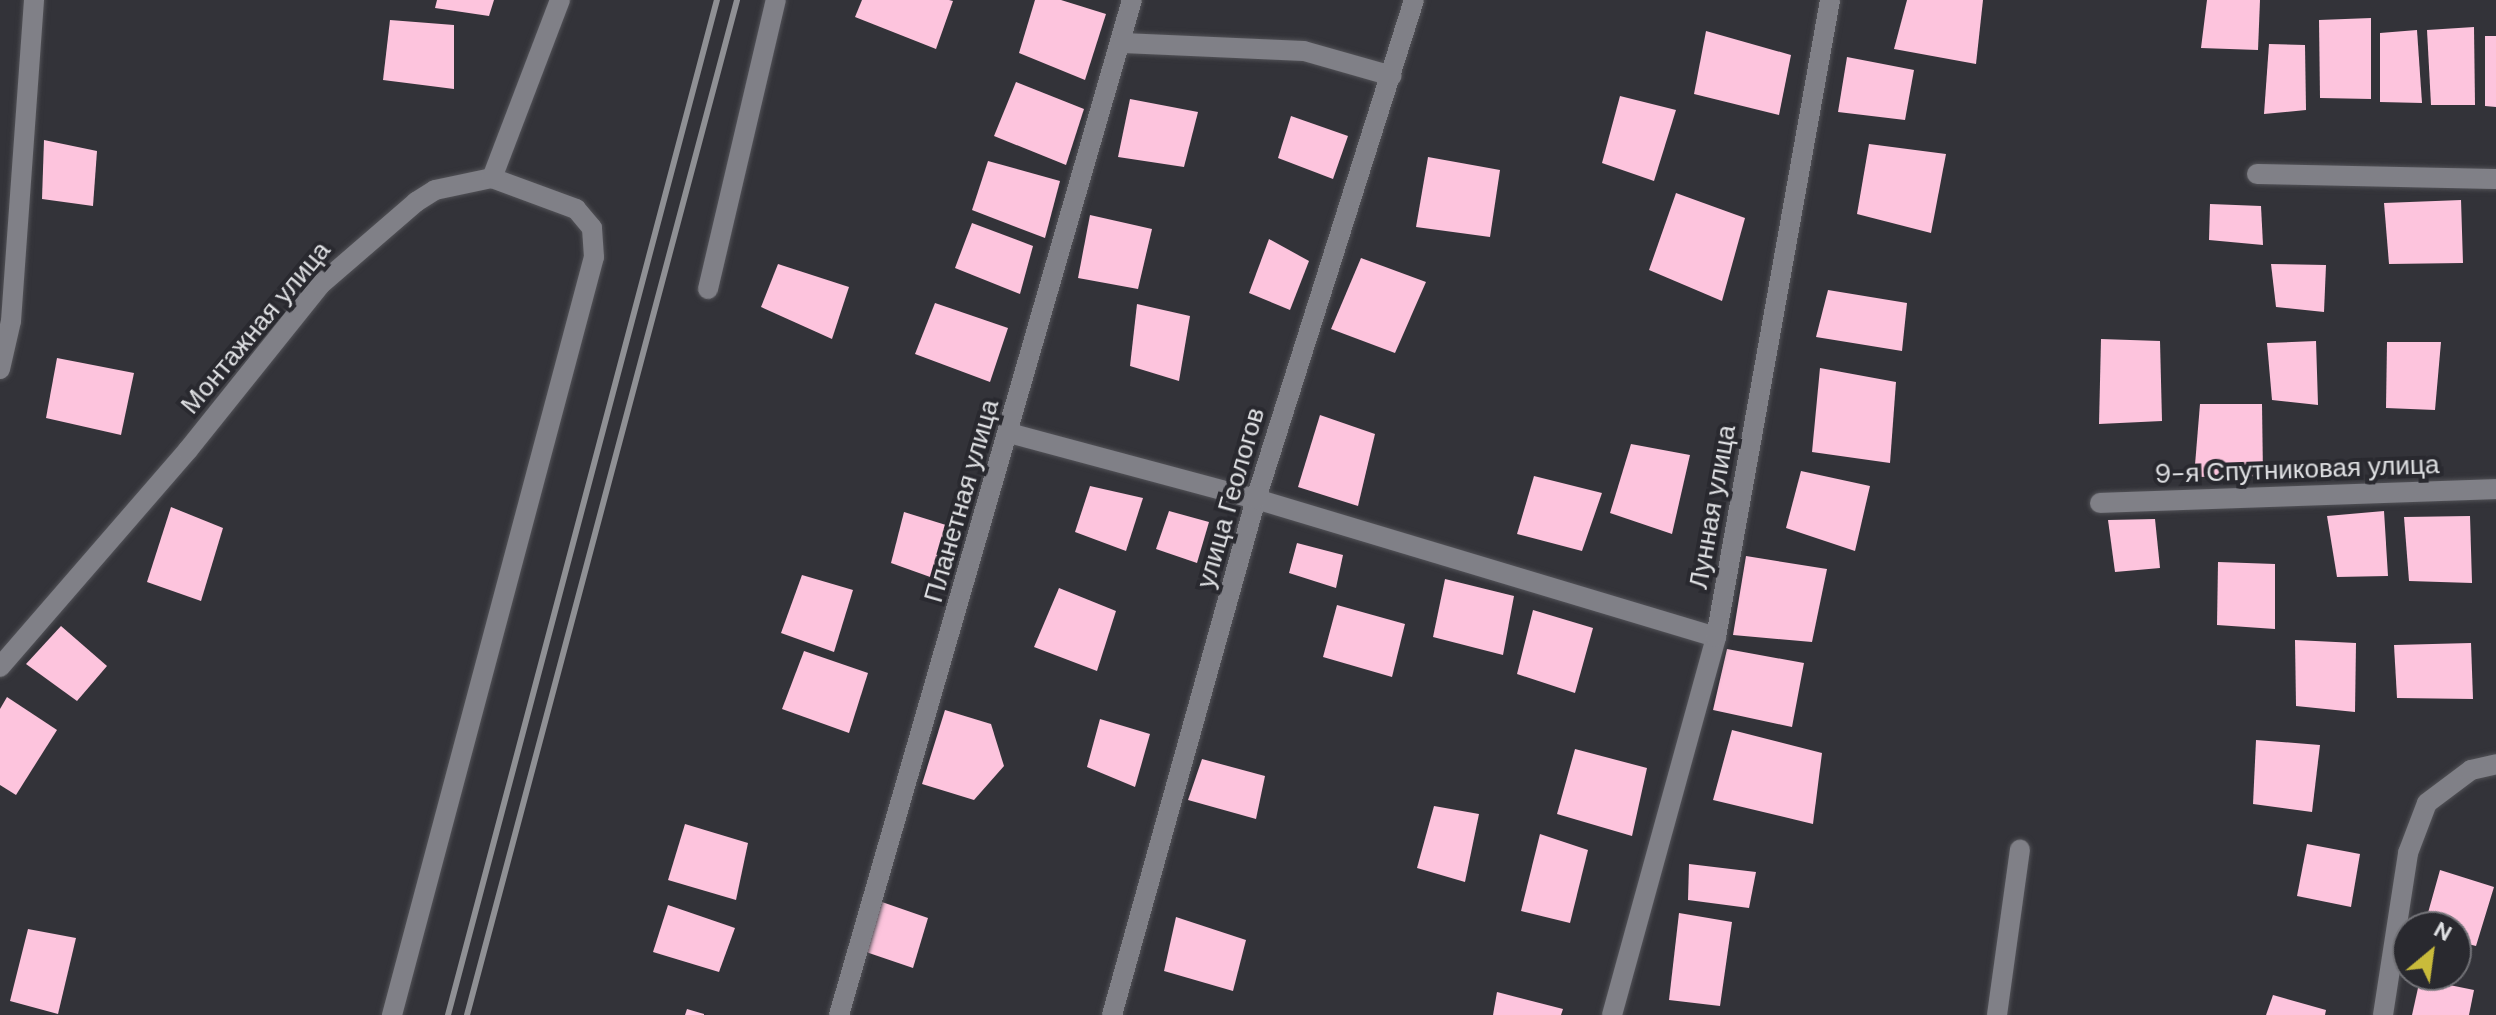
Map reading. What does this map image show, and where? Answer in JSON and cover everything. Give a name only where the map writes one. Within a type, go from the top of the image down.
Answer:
[{"type":"street","points":[[0,369],[11,321],[34,0]]},
{"type":"street","points":[[392,1015],[594,257],[592,228],[576,209],[492,178],[560,0]]},
{"type":"street","points":[[708,289],[776,0]]},
{"type":"street","name":"Планетная улица","points":[[839,1015],[1123,43],[1132,0]]},
{"type":"street","name":"улица Геологов","points":[[1112,1015],[1256,499],[1414,0]]},
{"type":"street","name":"Лунная улица","points":[[1612,1015],[1716,637],[1830,0]]},
{"type":"street","points":[[1123,43],[1304,51],[1392,76]]},
{"type":"street","points":[[2257,174],[2496,179]]},
{"type":"street","name":"Монтажная улица","points":[[0,667],[188,450],[320,285],[425,196],[492,178]]},
{"type":"street","points":[[1009,433],[1256,499],[1716,637]]},
{"type":"street","name":"9-я Спутниковая улица","points":[[2100,503],[2496,489]]},
{"type":"street","points":[[2383,1015],[2408,853],[2427,803],[2471,770],[2496,764]]},
{"type":"street","points":[[1997,1015],[2020,850]]},
{"type":"building","points":[[437,0],[494,0],[489,16],[435,8]]},
{"type":"building","points":[[862,0],[953,1],[936,49],[855,17]]},
{"type":"building","points":[[1035,0],[1061,0],[1106,14],[1085,80],[1019,53]]},
{"type":"building","points":[[1907,0],[1983,0],[1976,64],[1894,49]]},
{"type":"building","points":[[2207,0],[2260,0],[2258,50],[2201,48]]},
{"type":"building","points":[[2371,18],[2371,99],[2320,98],[2319,20]]},
{"type":"building","points":[[390,20],[454,25],[454,89],[383,80]]},
{"type":"building","points":[[2474,27],[2475,105],[2431,105],[2427,30]]},
{"type":"building","points":[[2417,30],[2422,103],[2380,102],[2380,33]]},
{"type":"building","points":[[1706,31],[1791,55],[1779,115],[1694,94]]},
{"type":"building","points":[[2485,36],[2496,36],[2496,107],[2485,106]]},
{"type":"building","points":[[2269,44],[2305,45],[2306,110],[2264,114]]},
{"type":"building","points":[[1847,57],[1914,70],[1905,120],[1838,112]]},
{"type":"building","points":[[1016,82],[1084,109],[1066,165],[994,136]]},
{"type":"building","points":[[1620,96],[1676,110],[1654,181],[1602,163]]},
{"type":"building","points":[[1130,99],[1198,112],[1184,167],[1118,157]]},
{"type":"building","points":[[1291,116],[1348,136],[1333,179],[1278,158]]},
{"type":"building","points":[[44,140],[97,151],[93,206],[42,199]]},
{"type":"building","points":[[1869,144],[1946,154],[1931,233],[1857,214]]},
{"type":"building","points":[[1428,157],[1500,170],[1490,237],[1416,227]]},
{"type":"building","points":[[988,161],[1060,181],[1045,238],[972,210]]},
{"type":"building","points":[[1676,193],[1745,218],[1722,301],[1649,270]]},
{"type":"building","points":[[2461,200],[2463,263],[2389,264],[2384,203]]},
{"type":"building","points":[[2210,204],[2261,206],[2263,245],[2209,240]]},
{"type":"building","points":[[1090,215],[1152,229],[1138,289],[1078,278]]},
{"type":"building","points":[[972,223],[1033,246],[1020,294],[955,268]]},
{"type":"building","points":[[1269,239],[1309,261],[1290,310],[1249,293]]},
{"type":"building","points":[[1361,258],[1426,282],[1395,353],[1331,329]]},
{"type":"building","points":[[778,264],[849,287],[832,339],[761,307]]},
{"type":"building","points":[[2271,264],[2326,265],[2324,312],[2276,307]]},
{"type":"building","points":[[1828,290],[1907,303],[1902,351],[1816,337]]},
{"type":"building","points":[[935,303],[1008,328],[990,382],[915,354]]},
{"type":"building","points":[[1137,304],[1190,316],[1179,381],[1130,366]]},
{"type":"building","points":[[2101,339],[2160,341],[2162,421],[2099,424]]},
{"type":"building","points":[[2316,341],[2318,405],[2272,400],[2267,343]]},
{"type":"building","points":[[2387,342],[2441,342],[2435,410],[2386,408]]},
{"type":"building","points":[[57,358],[134,373],[121,435],[46,418]]},
{"type":"building","points":[[1820,368],[1896,382],[1890,463],[1812,452]]},
{"type":"building","points":[[2200,404],[2262,404],[2263,476],[2194,477]]},
{"type":"building","points":[[1320,415],[1375,434],[1358,506],[1298,487]]},
{"type":"building","points":[[1631,444],[1690,455],[1672,534],[1610,513]]},
{"type":"building","points":[[1801,471],[1870,486],[1855,551],[1786,528]]},
{"type":"building","points":[[1534,476],[1602,493],[1582,551],[1517,534]]},
{"type":"building","points":[[1090,486],[1143,498],[1126,551],[1075,532]]},
{"type":"building","points":[[171,507],[223,528],[201,601],[147,582]]},
{"type":"building","points":[[1169,511],[1209,522],[1197,563],[1156,549]]},
{"type":"building","points":[[2384,511],[2388,576],[2337,577],[2327,516]]},
{"type":"building","points":[[904,512],[946,525],[933,578],[891,563]]},
{"type":"building","points":[[2470,516],[2472,583],[2409,581],[2404,517]]},
{"type":"building","points":[[2155,519],[2160,568],[2115,572],[2108,520]]},
{"type":"building","points":[[1297,543],[1343,555],[1336,588],[1289,573]]},
{"type":"building","points":[[1746,556],[1827,569],[1812,642],[1733,635]]},
{"type":"building","points":[[2218,562],[2275,564],[2275,629],[2217,625]]},
{"type":"building","points":[[802,575],[853,590],[834,652],[781,633]]},
{"type":"building","points":[[1445,579],[1514,596],[1503,655],[1433,637]]},
{"type":"building","points":[[1059,588],[1116,611],[1097,671],[1034,647]]},
{"type":"building","points":[[1337,605],[1405,624],[1392,677],[1323,657]]},
{"type":"building","points":[[1533,610],[1593,628],[1575,693],[1517,674]]},
{"type":"building","points":[[61,626],[107,666],[77,701],[26,664]]},
{"type":"building","points":[[2295,640],[2356,643],[2355,712],[2296,706]]},
{"type":"building","points":[[2471,643],[2473,699],[2397,698],[2394,645]]},
{"type":"building","points":[[1727,649],[1804,663],[1792,727],[1713,710]]},
{"type":"building","points":[[804,651],[868,673],[849,733],[782,709]]},
{"type":"building","points":[[7,697],[57,730],[16,795],[0,785],[0,709]]},
{"type":"building","points":[[945,710],[991,724],[1004,766],[974,800],[922,784]]},
{"type":"building","points":[[1100,719],[1150,734],[1135,787],[1087,767]]},
{"type":"building","points":[[1732,730],[1822,753],[1813,824],[1713,800]]},
{"type":"building","points":[[2256,740],[2320,745],[2312,812],[2253,804]]},
{"type":"building","points":[[1575,749],[1647,768],[1632,836],[1557,814]]},
{"type":"building","points":[[1202,759],[1265,776],[1256,819],[1188,800]]},
{"type":"building","points":[[1434,806],[1479,814],[1465,882],[1417,868]]},
{"type":"building","points":[[685,824],[748,843],[736,900],[668,880]]},
{"type":"building","points":[[1540,834],[1588,850],[1570,923],[1521,911]]},
{"type":"building","points":[[2307,844],[2360,854],[2351,907],[2297,896]]},
{"type":"building","points":[[1689,864],[1756,872],[1749,908],[1688,900]]},
{"type":"building","points":[[2440,870],[2494,887],[2476,946],[2472,945],[2472,911],[2428,911]]},
{"type":"building","points":[[882,902],[928,918],[913,968],[866,952]]},
{"type":"building","points":[[668,905],[735,928],[719,972],[653,952]]},
{"type":"building","points":[[1679,913],[1732,922],[1720,1006],[1669,1000]]},
{"type":"building","points":[[1176,917],[1246,940],[1233,991],[1164,971]]},
{"type":"building","points":[[28,929],[76,938],[58,1014],[10,1001]]},
{"type":"building","points":[[2474,990],[2469,1015],[2412,1015],[2417,991]]},
{"type":"building","points":[[1497,992],[1563,1009],[1561,1015],[1493,1015]]},
{"type":"building","points":[[2273,995],[2326,1010],[2325,1015],[2266,1015]]},
{"type":"building","points":[[687,1009],[704,1014],[704,1015],[685,1015]]},
{"type":"railway","points":[[448,1015],[717,0]]},
{"type":"railway","points":[[467,1015],[737,0]]}]
